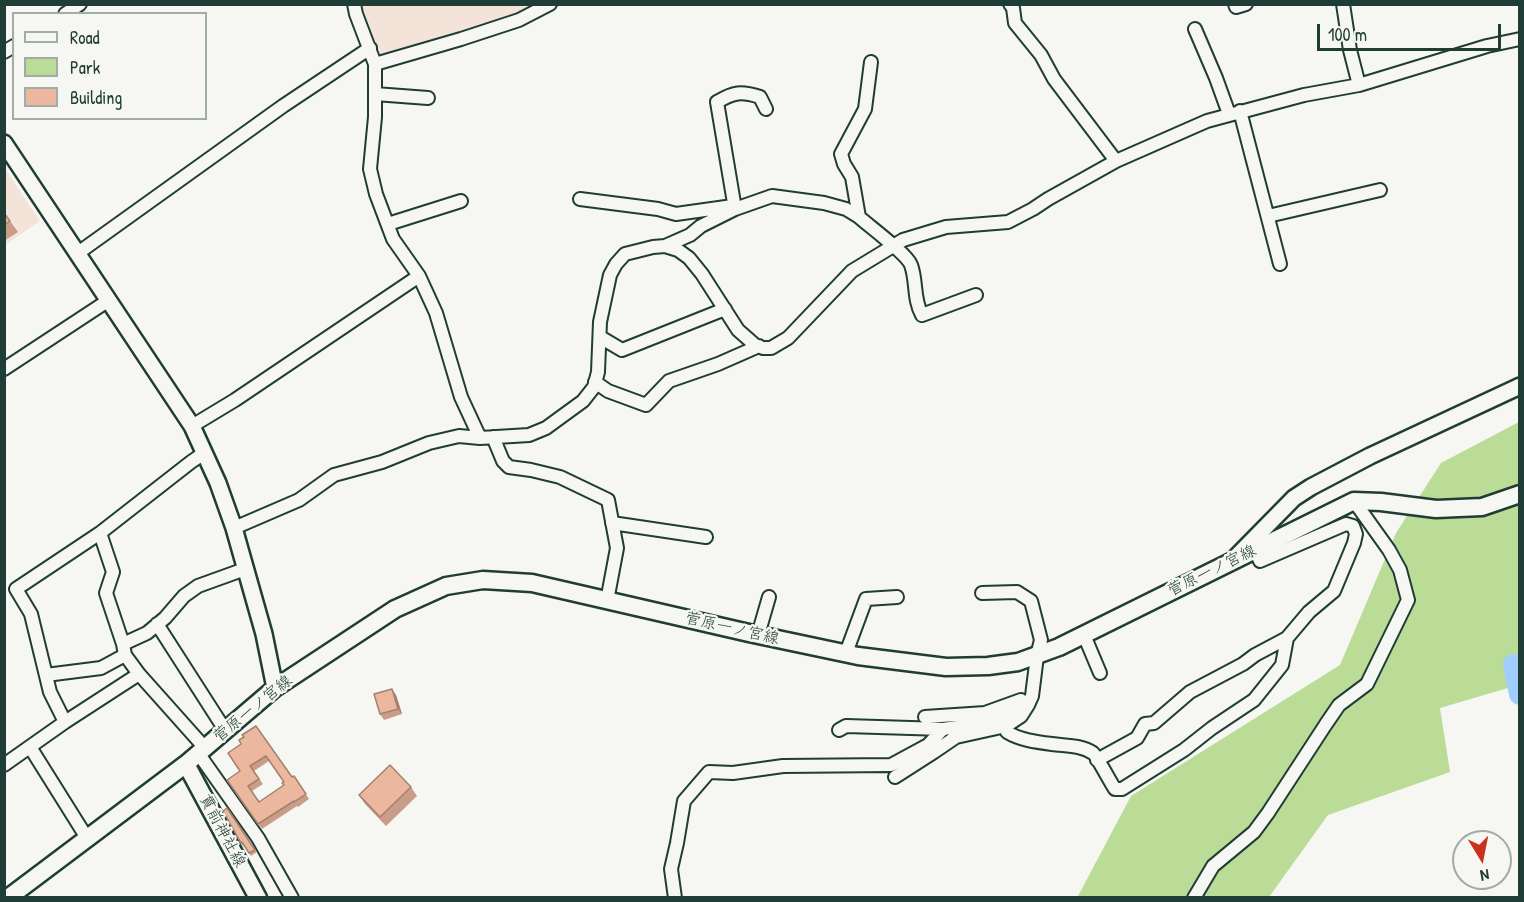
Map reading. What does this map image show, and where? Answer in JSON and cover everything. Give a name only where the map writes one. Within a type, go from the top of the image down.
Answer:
[{"type":"main road","name":"菅原一ノ宮線","points":[[8,897],[196,755],[275,688],[395,609],[446,586],[483,580],[532,583],[846,653],[946,667],[988,666],[1018,662],[1059,647],[1354,501],[1436,509],[1482,507],[1520,494]]},
{"type":"main road","name":"貫前神社線","points":[[196,755],[258,897]]},
{"type":"street","points":[[354,4],[375,64],[375,117],[370,169],[376,194],[393,239],[418,276],[436,313],[461,397],[480,438]]},
{"type":"street","points":[[375,64],[519,20],[550,4]]},
{"type":"street","points":[[1010,4],[1013,8],[1015,23],[1041,55],[1054,79],[1116,161]]},
{"type":"street","points":[[1235,4],[1236,7],[1246,4]]},
{"type":"street","points":[[1343,4],[1350,50],[1359,85]]},
{"type":"street","points":[[1195,29],[1216,78],[1235,113],[1268,216],[1280,264]]},
{"type":"street","points":[[665,246],[678,250],[702,274],[738,330],[755,345],[771,348],[788,338],[852,271],[903,240],[946,227],[1008,222],[1116,161],[1207,121],[1304,94],[1359,85],[1487,46],[1520,39]]},
{"type":"street","points":[[78,253],[284,106],[370,48]]},
{"type":"street","points":[[859,217],[852,177],[840,154],[865,109],[872,62]]},
{"type":"street","points":[[735,207],[717,102],[728,96],[746,92],[760,97],[766,109]]},
{"type":"street","points":[[375,94],[428,98]]},
{"type":"street","points":[[4,143],[192,426],[218,483],[234,528],[264,634],[275,688]]},
{"type":"street","points":[[1268,216],[1380,190]]},
{"type":"street","points":[[676,214],[735,207],[772,196],[824,203],[846,209],[859,217],[910,264],[918,308],[922,315],[976,295]]},
{"type":"street","points":[[580,199],[658,209],[704,224]]},
{"type":"street","points":[[388,224],[461,201]]},
{"type":"street","points":[[234,528],[299,500],[334,475],[382,462],[429,443],[459,436],[480,438],[529,435],[546,428],[583,401],[594,387],[598,372],[600,322],[610,275],[616,264],[625,254],[643,248],[665,246],[690,235],[704,224],[735,207]]},
{"type":"street","points":[[192,426],[235,400],[418,276]]},
{"type":"street","points":[[4,369],[108,300]]},
{"type":"street","points":[[600,337],[622,350],[725,309]]},
{"type":"street","points":[[595,382],[608,392],[646,405],[669,381],[718,364],[759,346]]},
{"type":"street","points":[[1234,560],[1294,498],[1311,487],[1370,456],[1520,386]]},
{"type":"street","points":[[493,437],[503,461],[509,467],[560,477],[608,500],[617,548],[607,601]]},
{"type":"street","points":[[65,722],[50,692],[31,614],[16,589],[99,533],[204,453]]},
{"type":"street","points":[[1194,897],[1213,866],[1254,832],[1339,705],[1367,684],[1408,600],[1400,570],[1389,550],[1354,501]]},
{"type":"street","points":[[612,523],[706,537]]},
{"type":"street","points":[[1097,760],[1137,738],[1145,724],[1154,723],[1190,692],[1287,638],[1309,612],[1334,591],[1356,534],[1353,526],[1346,524],[1260,561],[1255,549]]},
{"type":"street","points":[[99,533],[113,572],[106,593],[124,650],[196,755],[258,838],[292,897]]},
{"type":"street","points":[[46,675],[100,668],[165,618],[184,596],[198,586],[245,569]]},
{"type":"street","points":[[895,777],[956,737],[1006,726],[1021,716],[1030,701],[1041,640],[1031,601],[1017,592],[982,593]]},
{"type":"street","points":[[758,635],[769,597]]},
{"type":"street","points":[[846,653],[866,599],[897,597]]},
{"type":"street","points":[[157,624],[225,730]]},
{"type":"street","points":[[1084,635],[1100,673]]},
{"type":"street","points":[[1006,726],[1007,732],[1017,738],[1080,747],[1095,754],[1115,789],[1122,789],[1254,700],[1282,665],[1287,638]]},
{"type":"street","points":[[4,765],[139,674]]},
{"type":"street","points":[[925,717],[985,712],[1030,701]]},
{"type":"street","points":[[839,730],[846,726],[943,729],[987,723],[1030,701]]},
{"type":"street","points":[[675,897],[670,869],[684,801],[710,772],[733,773],[783,766],[891,765],[928,746],[943,729]]},
{"type":"street","points":[[30,747],[87,838]]},
{"type":"shaded area","points":[[358,5],[539,5],[516,16],[384,56],[375,52]]},
{"type":"shaded area","points":[[4,167],[40,221],[5,245],[4,244]]},
{"type":"green space","points":[[1519,422],[1519,669],[1508,688],[1440,708],[1450,772],[1328,815],[1269,897],[1077,898],[1131,796],[1340,665],[1396,533],[1441,463]]},
{"type":"building","points":[[4,213],[10,221],[4,225]]},
{"type":"building","points":[[392,689],[398,709],[380,714],[374,694]]},
{"type":"building","points":[[256,726],[306,794],[258,824],[227,780],[240,771],[228,753],[241,744],[239,740],[244,737],[242,735]],"holes":[[[266,756],[284,782],[282,783],[284,785],[259,802],[248,786],[259,779],[250,766]]]},
{"type":"building","points":[[390,765],[411,787],[380,817],[359,795]]},
{"type":"building","points":[[227,808],[255,850],[249,853],[241,843],[223,811]]},
{"type":"waterway","points":[[1514,665],[1520,694]]}]
